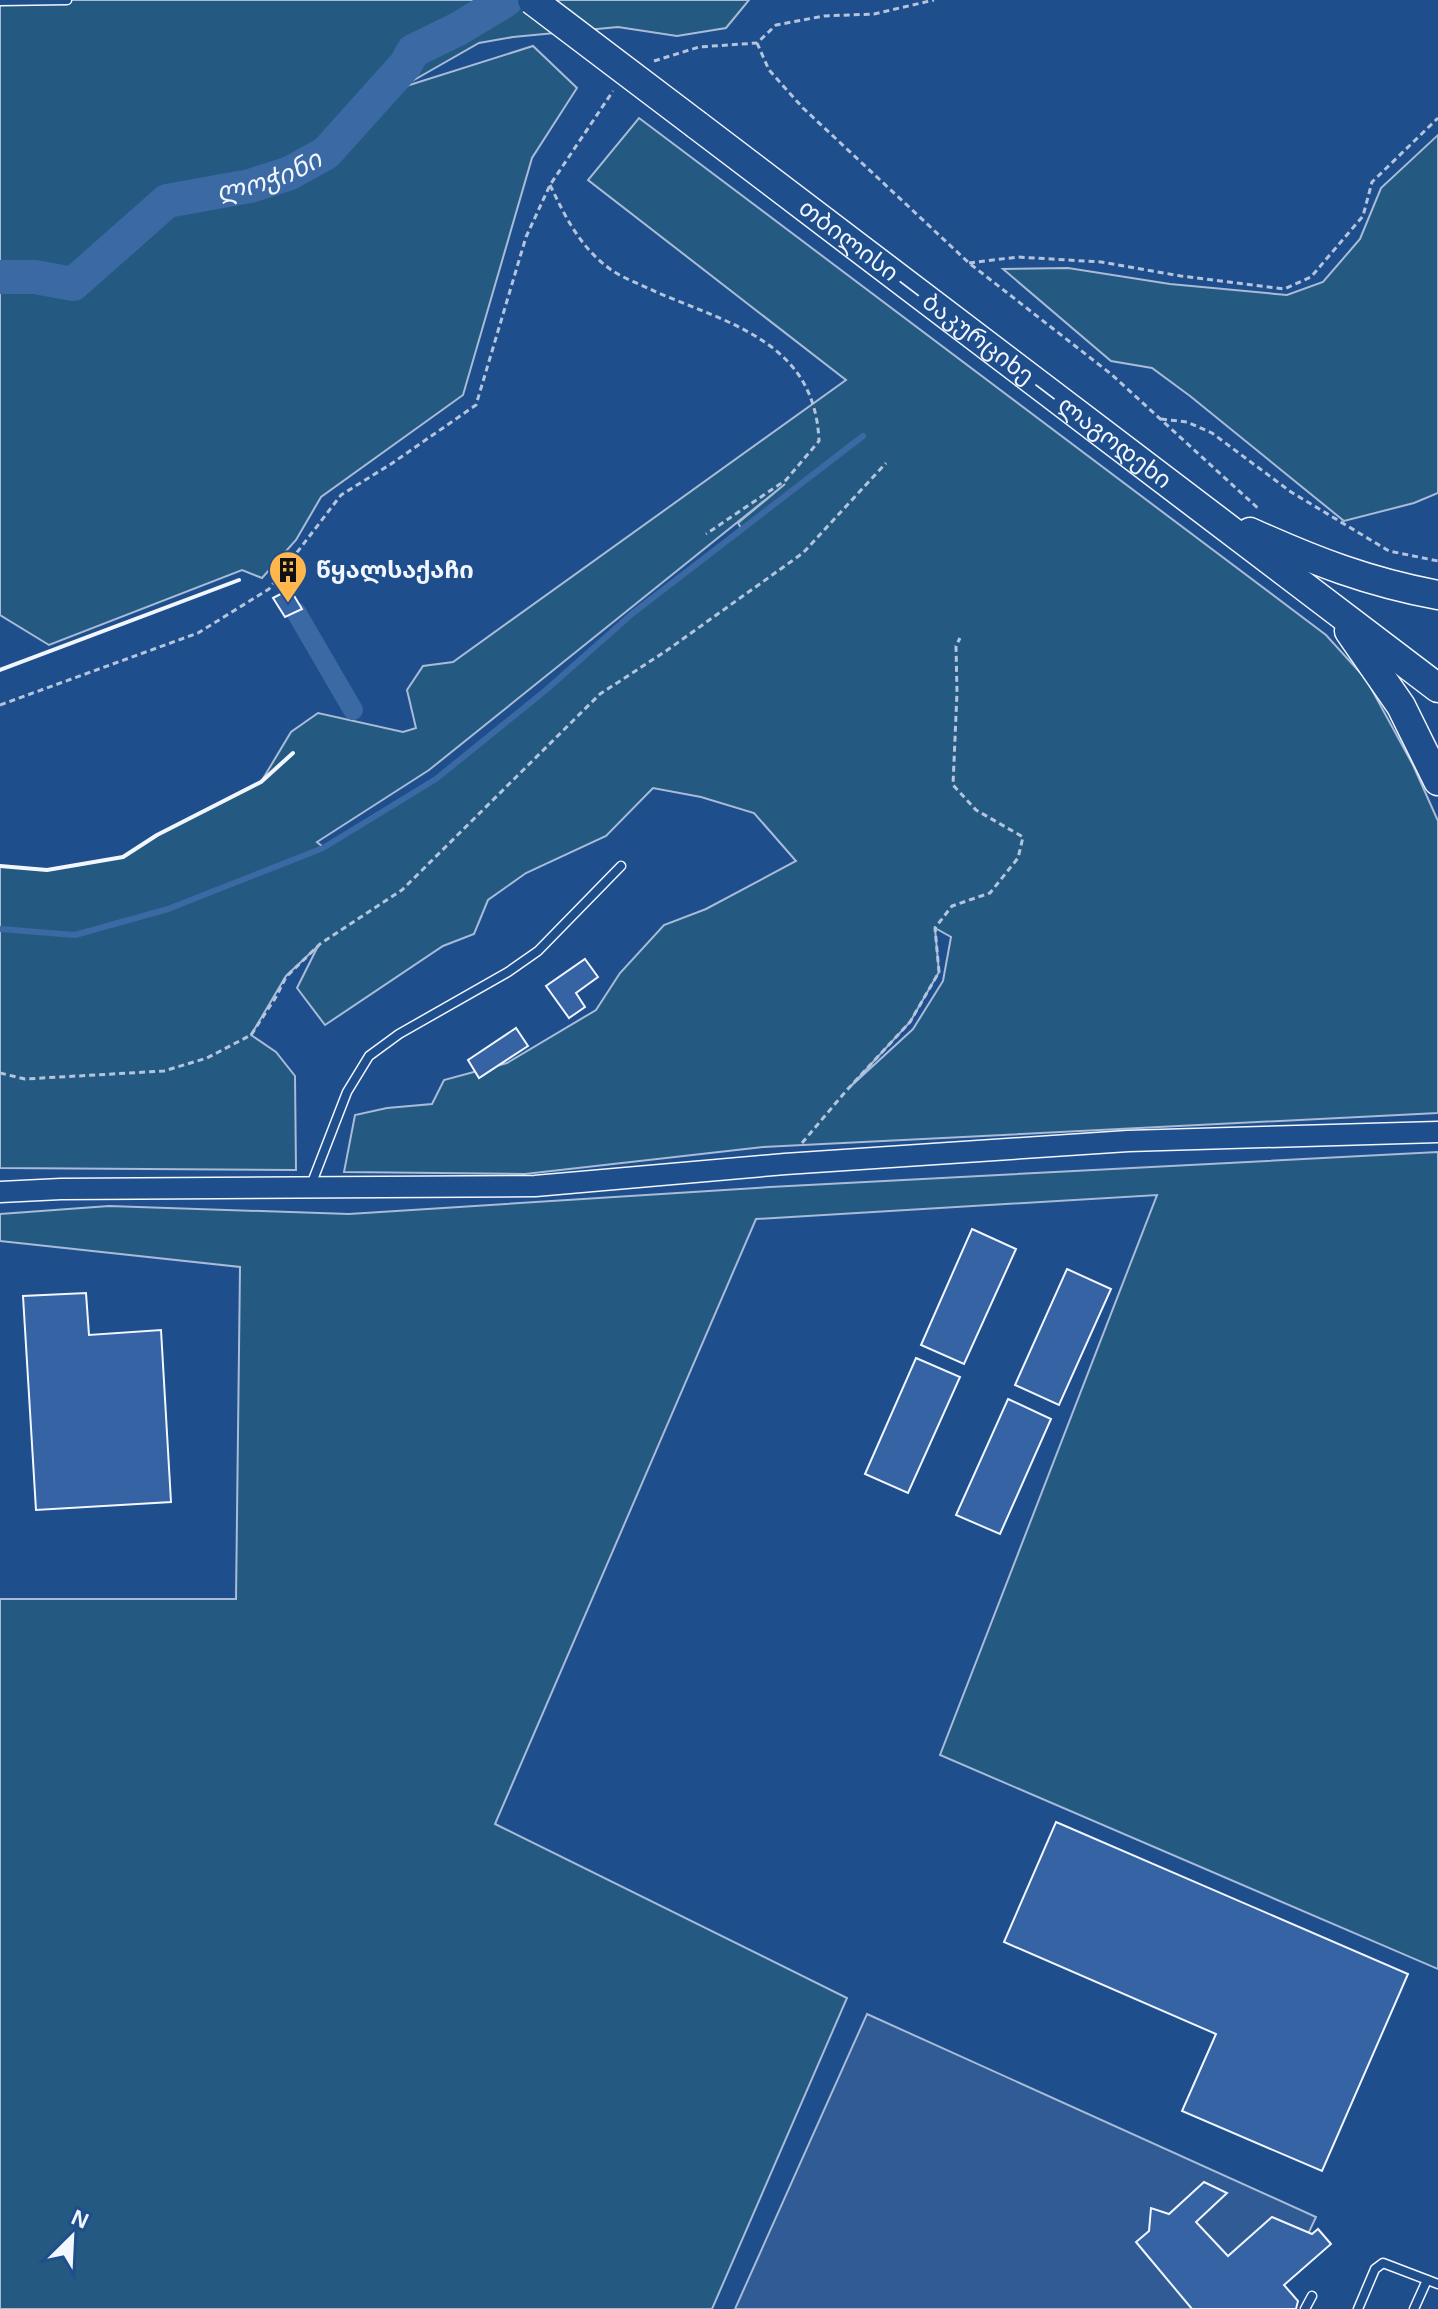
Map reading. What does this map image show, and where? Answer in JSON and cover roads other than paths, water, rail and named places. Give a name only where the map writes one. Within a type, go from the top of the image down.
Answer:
[{"type":"highway","name":"თბილისი — ბაკურციხე — ლაგოდეხი","points":[[532,0],[1438,688]]},
{"type":"highway","points":[[1205,511],[1316,562],[1372,581],[1438,595]]},
{"type":"highway","points":[[1337,614],[1401,706],[1438,781]]},
{"type":"street","points":[[0,1192],[310,1186],[535,1186],[785,1164],[1128,1141],[1438,1132]]},
{"type":"lane","points":[[0,1],[67,0]]},
{"type":"lane","points":[[310,1186],[347,1092],[369,1056],[399,1034],[508,972],[538,951],[621,866]]},
{"type":"lane","points":[[1358,2309],[1375,2269],[1383,2263],[1438,2284]]},
{"type":"lane","points":[[1414,2309],[1427,2280]]},
{"type":"lane","points":[[1305,2309],[1312,2296]]},
{"type":"waterway","name":"ლოჭინი","points":[[0,277],[35,277],[73,284],[167,201],[250,186],[290,173],[326,153],[406,64],[413,51],[506,0]]},
{"type":"waterway","points":[[0,929],[75,935],[168,909],[323,848],[436,779],[546,690],[633,613],[863,436]]},
{"type":"waterway","points":[[296,612],[353,710]]},
{"type":"place","name":"წყალსაქაჩი","points":[[288,604]]}]
